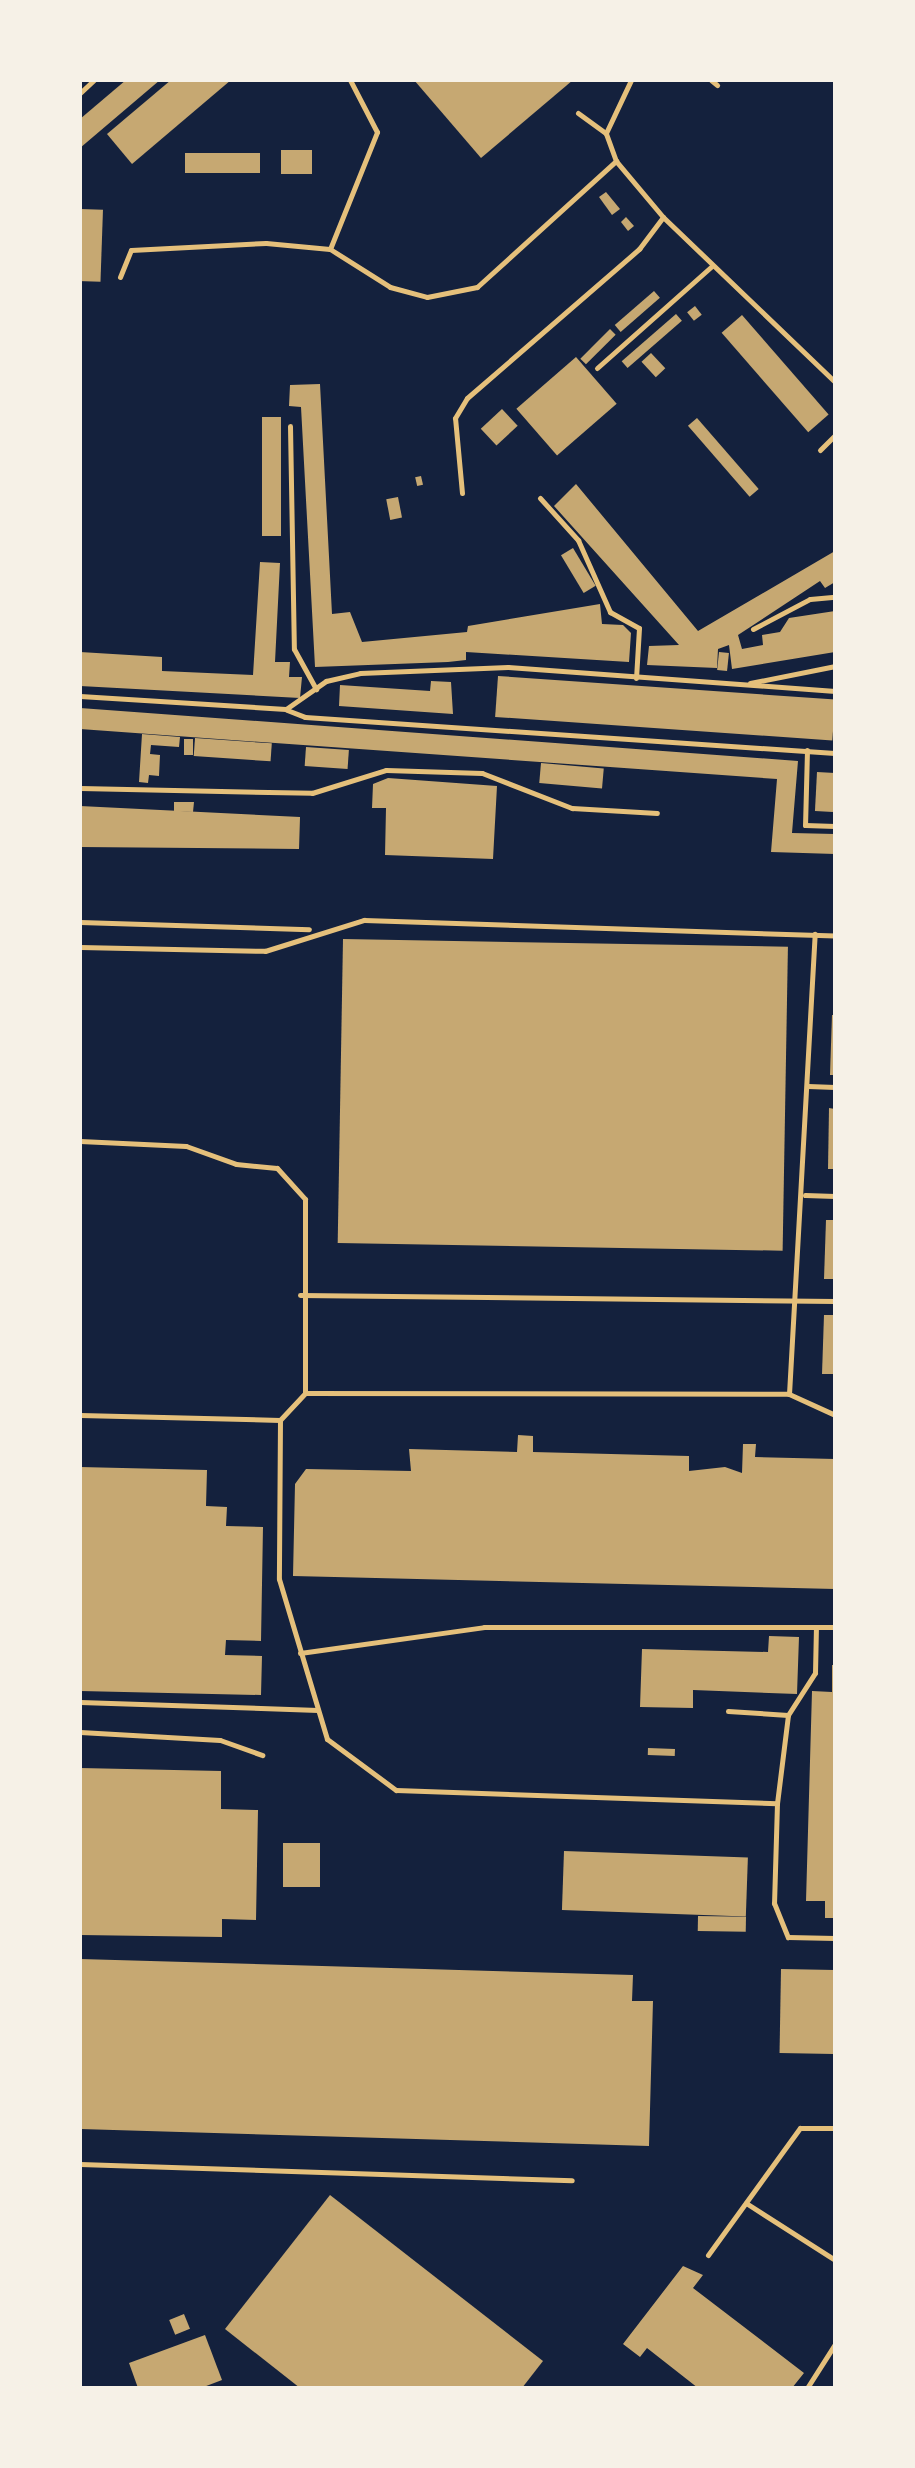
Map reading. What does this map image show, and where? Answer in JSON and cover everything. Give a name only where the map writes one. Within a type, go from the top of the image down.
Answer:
[{"type":"lane","points":[[80,93],[94,80]]},
{"type":"lane","points":[[330,249],[377,132],[350,80]]},
{"type":"lane","points":[[606,133],[631,80]]},
{"type":"lane","points":[[711,80],[717,85]]},
{"type":"lane","points":[[578,113],[606,133],[616,161],[663,217],[835,382]]},
{"type":"lane","points":[[120,277],[131,250],[225,243],[330,249],[390,287],[427,297],[477,287],[616,161]]},
{"type":"lane","points":[[462,493],[455,418],[467,398],[639,249],[663,217]]},
{"type":"lane","points":[[597,368],[712,266]]},
{"type":"lane","points":[[290,426],[294,649],[316,689]]},
{"type":"lane","points":[[820,450],[835,435]]},
{"type":"lane","points":[[540,498],[578,540],[610,612],[639,628],[636,678]]},
{"type":"lane","points":[[753,629],[810,599],[835,597]]},
{"type":"lane","points":[[742,685],[835,666]]},
{"type":"lane","points":[[286,709],[316,689],[360,673],[508,667],[835,691]]},
{"type":"lane","points":[[80,696],[286,709],[305,717],[835,753]]},
{"type":"lane","points":[[807,750],[805,825],[835,826]]},
{"type":"lane","points":[[80,788],[312,793],[386,770],[482,773],[572,808],[657,813]]},
{"type":"lane","points":[[80,947],[265,951],[314,930],[364,920],[835,936]]},
{"type":"lane","points":[[80,922],[314,930]]},
{"type":"lane","points":[[789,1394],[805,1195],[815,934]]},
{"type":"lane","points":[[808,1086],[835,1087]]},
{"type":"lane","points":[[80,1141],[186,1146],[236,1164],[277,1168],[305,1199],[300,1295],[305,1393],[280,1420],[279,1579],[327,1739],[396,1790],[777,1803]]},
{"type":"lane","points":[[805,1195],[835,1196]]},
{"type":"lane","points":[[300,1295],[835,1301]]},
{"type":"lane","points":[[305,1393],[789,1394],[835,1415]]},
{"type":"lane","points":[[80,1415],[280,1420]]},
{"type":"lane","points":[[300,1653],[484,1627],[835,1627]]},
{"type":"lane","points":[[816,1627],[815,1673],[788,1715],[777,1803],[774,1903],[788,1937],[835,1938]]},
{"type":"lane","points":[[80,1702],[318,1710]]},
{"type":"lane","points":[[728,1711],[788,1715]]},
{"type":"lane","points":[[80,1732],[220,1740],[262,1755]]},
{"type":"lane","points":[[708,2255],[800,2128],[835,2128]]},
{"type":"lane","points":[[80,2164],[572,2180]]},
{"type":"lane","points":[[746,2203],[835,2260]]},
{"type":"lane","points":[[807,2388],[835,2344]]},
{"type":"building","points":[[126,80],[160,80],[80,148],[80,119]]},
{"type":"building","points":[[171,80],[231,80],[132,164],[107,134]]},
{"type":"building","points":[[414,80],[573,80],[481,158]]},
{"type":"building","points":[[281,150],[312,150],[312,174],[281,174]]},
{"type":"building","points":[[185,153],[260,153],[260,173],[185,173]]},
{"type":"building","points":[[606,192],[620,209],[612,215],[599,197]]},
{"type":"building","points":[[80,209],[103,210],[100,282],[80,281]]},
{"type":"building","points":[[626,217],[634,226],[628,231],[621,222]]},
{"type":"building","points":[[654,291],[660,298],[621,332],[615,325]]},
{"type":"building","points":[[695,306],[702,315],[694,321],[687,312]]},
{"type":"building","points":[[676,314],[682,321],[628,368],[622,361]]},
{"type":"building","points":[[742,315],[829,415],[808,432],[722,333]]},
{"type":"building","points":[[610,329],[616,335],[586,364],[580,359]]},
{"type":"building","points":[[651,353],[665,368],[656,377],[641,362]]},
{"type":"building","points":[[576,357],[617,404],[557,456],[516,409]]},
{"type":"building","points":[[320,384],[332,614],[350,612],[362,642],[467,632],[468,626],[600,604],[602,624],[623,625],[631,633],[629,662],[466,652],[466,660],[448,662],[315,667],[301,407],[289,406],[290,385]]},
{"type":"building","points":[[502,409],[518,426],[496,446],[481,429]]},
{"type":"building","points":[[262,417],[281,417],[281,536],[262,536]]},
{"type":"building","points":[[697,418],[759,489],[750,497],[688,426]]},
{"type":"building","points":[[421,476],[423,485],[417,486],[415,477]]},
{"type":"building","points":[[576,484],[698,631],[835,551],[835,582],[825,588],[820,581],[738,635],[742,649],[763,645],[762,635],[780,632],[789,618],[835,611],[835,652],[732,669],[729,645],[718,649],[717,668],[647,665],[649,646],[679,645],[554,506]]},
{"type":"building","points":[[398,497],[402,518],[390,520],[386,499]]},
{"type":"building","points":[[573,548],[596,586],[584,593],[561,555]]},
{"type":"building","points":[[260,562],[280,563],[275,662],[290,662],[289,677],[302,677],[300,698],[80,686],[80,652],[162,657],[162,671],[253,675]]},
{"type":"building","points":[[719,652],[729,653],[727,671],[717,670]]},
{"type":"building","points":[[498,676],[835,700],[832,740],[495,717]]},
{"type":"building","points":[[431,681],[451,682],[453,714],[339,706],[340,685],[430,691]]},
{"type":"building","points":[[80,708],[798,761],[792,833],[835,834],[835,854],[771,852],[777,779],[80,729]]},
{"type":"building","points":[[142,734],[180,737],[179,747],[151,745],[150,754],[160,755],[159,776],[149,775],[148,783],[139,782]]},
{"type":"building","points":[[195,738],[272,743],[271,761],[194,756]]},
{"type":"building","points":[[184,739],[193,739],[193,755],[184,755]]},
{"type":"building","points":[[306,747],[349,750],[348,769],[305,766]]},
{"type":"building","points":[[541,763],[604,768],[602,788],[539,783]]},
{"type":"building","points":[[817,772],[835,773],[833,812],[815,811]]},
{"type":"building","points":[[388,778],[497,786],[493,859],[385,855],[386,808],[372,808],[373,784]]},
{"type":"building","points":[[174,802],[194,802],[193,812],[174,811]]},
{"type":"building","points":[[80,806],[300,817],[299,849],[80,847]]},
{"type":"building","points":[[343,939],[788,947],[783,1251],[338,1243]]},
{"type":"building","points":[[832,1015],[835,1015],[835,1075],[830,1075]]},
{"type":"building","points":[[829,1108],[835,1109],[835,1169],[828,1169]]},
{"type":"building","points":[[826,1220],[835,1220],[835,1279],[824,1279]]},
{"type":"building","points":[[824,1315],[835,1315],[835,1374],[822,1374]]},
{"type":"building","points":[[518,1435],[533,1436],[533,1452],[689,1456],[689,1471],[725,1467],[742,1473],[743,1444],[756,1444],[755,1457],[835,1459],[835,1589],[293,1576],[295,1484],[306,1469],[411,1471],[409,1449],[517,1452]]},
{"type":"building","points":[[80,1467],[207,1470],[206,1506],[227,1507],[226,1526],[263,1527],[261,1641],[226,1640],[225,1655],[262,1656],[261,1695],[80,1691]]},
{"type":"building","points":[[769,1636],[799,1637],[797,1694],[693,1690],[693,1708],[640,1707],[642,1649],[768,1652]]},
{"type":"building","points":[[832,1665],[835,1665],[835,1918],[825,1918],[825,1901],[806,1901],[812,1691],[832,1692]]},
{"type":"building","points":[[648,1748],[675,1749],[675,1756],[648,1755]]},
{"type":"building","points":[[80,1768],[221,1771],[221,1809],[258,1810],[256,1920],[222,1919],[222,1937],[80,1935]]},
{"type":"building","points":[[283,1843],[320,1843],[320,1887],[283,1887]]},
{"type":"building","points":[[564,1851],[748,1857],[746,1916],[562,1910]]},
{"type":"building","points":[[698,1916],[746,1917],[746,1932],[698,1931]]},
{"type":"building","points":[[80,1959],[633,1975],[632,2001],[653,2001],[649,2146],[80,2129]]},
{"type":"building","points":[[781,1969],[835,1970],[834,2054],[780,2053]]},
{"type":"building","points":[[330,2195],[543,2361],[522,2388],[300,2388],[225,2329]]},
{"type":"building","points":[[683,2266],[703,2275],[693,2288],[804,2373],[792,2388],[698,2388],[647,2348],[640,2357],[623,2344]]},
{"type":"building","points":[[184,2314],[190,2329],[175,2335],[169,2320]]},
{"type":"building","points":[[205,2335],[222,2380],[201,2388],[138,2388],[129,2363]]}]
